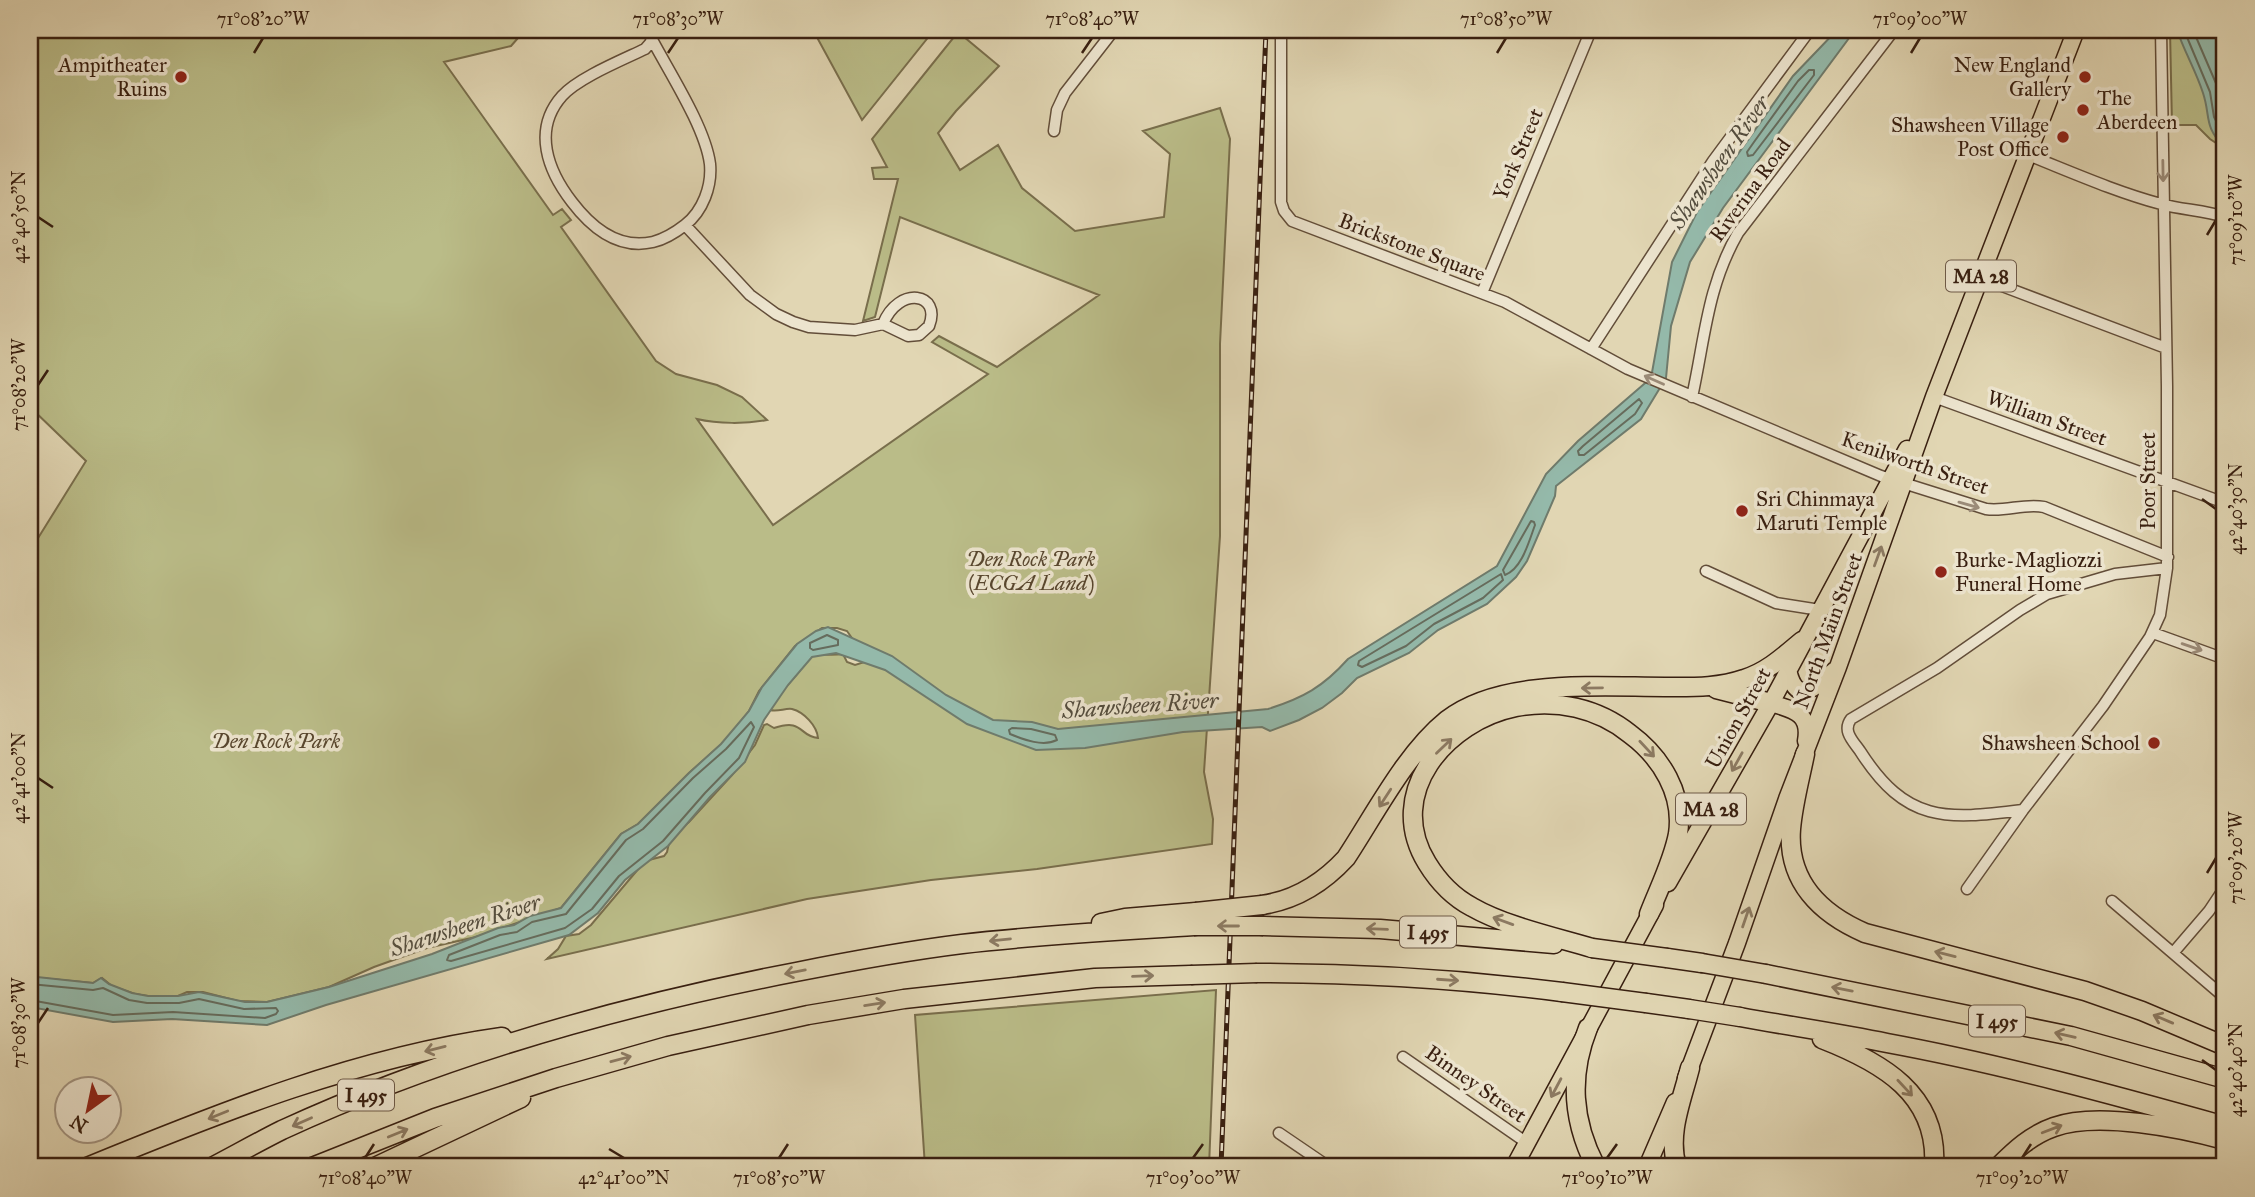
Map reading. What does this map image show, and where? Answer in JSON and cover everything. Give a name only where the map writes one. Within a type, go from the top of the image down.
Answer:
[{"type":"highway","points":[[1195,919],[1280,901],[1317,884],[1346,858],[1420,746],[1449,719],[1471,705],[1495,696],[1533,690],[1709,687],[1760,673],[1802,641]]},
{"type":"highway","points":[[1709,687],[1770,703]]},
{"type":"highway","points":[[1592,948],[1502,921],[1472,908],[1448,890],[1424,858],[1416,840],[1412,820],[1413,803],[1420,779],[1428,764],[1445,744],[1480,719],[1503,710],[1528,705],[1553,704],[1577,708],[1610,719],[1653,755],[1674,791],[1679,826],[1673,852],[1649,914]]},
{"type":"highway","points":[[1805,754],[1791,828],[1792,852],[1799,876],[1807,890],[1823,909],[1836,919],[1865,933],[2105,997],[2225,1046]]},
{"type":"highway","name":"I 495","points":[[212,1167],[281,1131],[439,1066],[527,1037],[687,993],[886,955],[961,944],[1068,934],[1125,918],[1195,919],[1263,926],[1428,932],[1592,948],[1702,963],[2071,1036],[2225,1079]]},
{"type":"highway","name":"I 495","points":[[312,1167],[435,1118],[556,1077],[681,1043],[808,1015],[904,999],[1095,978],[1257,973],[1395,976],[1498,984],[1740,1017],[1965,1059],[2225,1126]]},
{"type":"highway","points":[[1786,1025],[1872,1060],[1901,1083],[1912,1095],[1928,1123],[1934,1142],[1934,1167]]},
{"type":"highway","points":[[1588,1028],[1578,1059],[1576,1094],[1583,1136],[1596,1167]]},
{"type":"highway","points":[[87,1167],[238,1107],[327,1077],[443,1047],[502,1037],[527,1037]]},
{"type":"highway","points":[[1677,1167],[1674,1129],[1690,1068]]},
{"type":"highway","points":[[375,1167],[507,1105],[556,1077]]},
{"type":"highway","points":[[1997,1167],[2022,1143],[2055,1126],[2094,1119],[2225,1140]]},
{"type":"main road","name":"MA 28","points":[[1934,397],[2076,30]]},
{"type":"main road","name":"Union Street","points":[[1514,1167],[1649,914],[1698,834],[1802,641],[1897,482],[1934,397]]},
{"type":"main road","name":"North Main Street","points":[[1647,1167],[1690,1068],[1838,667],[1897,482]]},
{"type":"main road","points":[[1788,670],[1792,684],[1798,690],[1805,691],[1814,688],[1838,667]]},
{"type":"main road","points":[[1770,703],[1796,712],[1804,719],[1808,733],[1805,754]]},
{"type":"street","points":[[647,30],[700,130],[710,163],[710,183],[704,202],[694,218],[673,234],[652,242],[635,242],[605,235],[581,214],[557,182],[545,142],[551,114],[562,96],[577,84],[645,49],[652,41]]},
{"type":"street","points":[[1054,131],[1057,110],[1065,93],[1114,30]]},
{"type":"street","name":"Brickstone Square","points":[[1281,30],[1281,202],[1286,215],[1302,226],[1514,307],[1628,369],[1692,397]]},
{"type":"street","name":"York Street","points":[[1482,293],[1591,30]]},
{"type":"street","points":[[1591,349],[1713,161],[1810,30]]},
{"type":"street","name":"Riverina Road","points":[[1692,397],[1713,288],[1731,245],[1894,30]]},
{"type":"street","name":"Poor Street","points":[[1968,889],[2023,810],[2156,634],[2167,563],[2168,483],[2161,30]]},
{"type":"street","points":[[2028,155],[2140,198],[2225,217]]},
{"type":"street","points":[[685,225],[750,295],[776,314],[809,327],[855,330],[883,324],[908,336],[919,335],[932,322],[932,311],[928,304],[919,298],[911,297],[900,301],[888,312],[883,324]]},
{"type":"street","points":[[1981,278],[2166,348]]},
{"type":"street","name":"Kenilworth Street","points":[[1692,397],[1897,482],[1986,509],[2000,510],[2025,505],[2044,507],[2167,563]]},
{"type":"street","name":"William Street","points":[[1934,397],[2225,503]]},
{"type":"street","points":[[2023,810],[1954,816],[1916,808],[1886,786],[1865,760],[1848,734],[1847,727],[1851,719],[1937,668],[2047,594],[2106,576],[2167,563]]},
{"type":"street","points":[[1706,571],[1776,603],[1820,610]]},
{"type":"street","points":[[2156,634],[2225,659]]},
{"type":"street","points":[[2173,953],[2209,911],[2225,887]]},
{"type":"street","points":[[2112,901],[2223,996]]},
{"type":"street","name":"Binney Street","points":[[1403,1057],[1527,1143]]},
{"type":"street","points":[[1279,1133],[1329,1167]]},
{"type":"green space","points":[[30,30],[525,30],[511,46],[444,62],[553,215],[562,209],[571,220],[561,227],[656,361],[676,374],[717,385],[742,397],[767,420],[732,423],[697,419],[773,525],[988,374],[932,342],[939,336],[997,367],[1099,295],[900,217],[875,317],[863,321],[898,179],[874,179],[872,168],[887,167],[872,139],[958,32],[999,66],[938,133],[960,170],[998,145],[1022,188],[1075,231],[1164,217],[1170,154],[1143,131],[1220,108],[1230,139],[1220,344],[1220,536],[1204,772],[1213,819],[1212,844],[1037,869],[931,880],[807,899],[547,959],[558,949],[566,936],[579,934],[591,925],[645,861],[664,856],[670,838],[689,822],[732,775],[755,745],[764,725],[774,728],[796,726],[818,738],[812,724],[801,713],[792,709],[770,710],[773,702],[809,656],[843,654],[847,662],[855,665],[868,661],[847,631],[822,628],[795,646],[759,691],[749,711],[725,741],[638,824],[621,834],[561,908],[476,937],[427,948],[329,987],[267,1002],[238,1001],[203,992],[187,992],[178,996],[148,996],[112,986],[102,978],[93,983],[30,977],[30,949],[36,959],[37,952],[30,931],[30,551],[86,461],[30,407]]},
{"type":"green space","points":[[813,30],[934,30],[862,120]]},
{"type":"green space","points":[[2170,30],[2225,30],[2225,149],[2196,125],[2172,125]]},
{"type":"green space","points":[[1216,990],[1209,1167],[925,1167],[915,1015]]},
{"type":"water","name":"Shawsheen River","points":[[1837,30],[1855,30],[1723,208],[1690,262],[1671,326],[1666,378],[1641,419],[1556,486],[1555,496],[1527,561],[1516,577],[1487,604],[1438,630],[1409,653],[1357,678],[1322,708],[1270,731],[1262,727],[1183,732],[1085,748],[1036,750],[967,724],[885,670],[836,653],[812,657],[788,685],[764,720],[745,762],[710,797],[668,846],[625,880],[598,913],[569,935],[326,1005],[267,1025],[172,1019],[113,1022],[30,1007],[30,977],[93,983],[101,978],[132,993],[148,996],[178,996],[199,992],[245,1002],[267,1002],[329,987],[432,954],[498,928],[514,925],[530,916],[561,908],[621,834],[638,824],[721,744],[749,711],[762,687],[797,644],[816,631],[828,627],[892,656],[946,695],[993,720],[1032,722],[1058,729],[1268,709],[1302,696],[1330,677],[1348,659],[1497,566],[1546,474],[1578,441],[1651,378],[1672,262],[1697,212],[1793,76]]},
{"type":"water","points":[[2177,30],[2225,30],[2225,148],[2210,127],[2203,93]]},
{"type":"railway","points":[[1221,1167],[1266,30]]},
{"type":"place","name":"Ampitheater Ruins","points":[[181,77]]},
{"type":"place","name":"New England Gallery","points":[[2085,77]]},
{"type":"place","name":"The Aberdeen","points":[[2083,110]]},
{"type":"place","name":"Shawsheen Village Post Office","points":[[2063,137]]},
{"type":"place","name":"Sri Chinmaya Maruti Temple","points":[[1742,511]]},
{"type":"place","name":"Burke-Magliozzi Funeral Home","points":[[1941,572]]},
{"type":"place","name":"Shawsheen School","points":[[2154,743]]},
{"type":"park label","name":"Den Rock Park (ECGA Land)","points":[[1031,571]]},
{"type":"park label","name":"Den Rock Park","points":[[276,741]]}]
